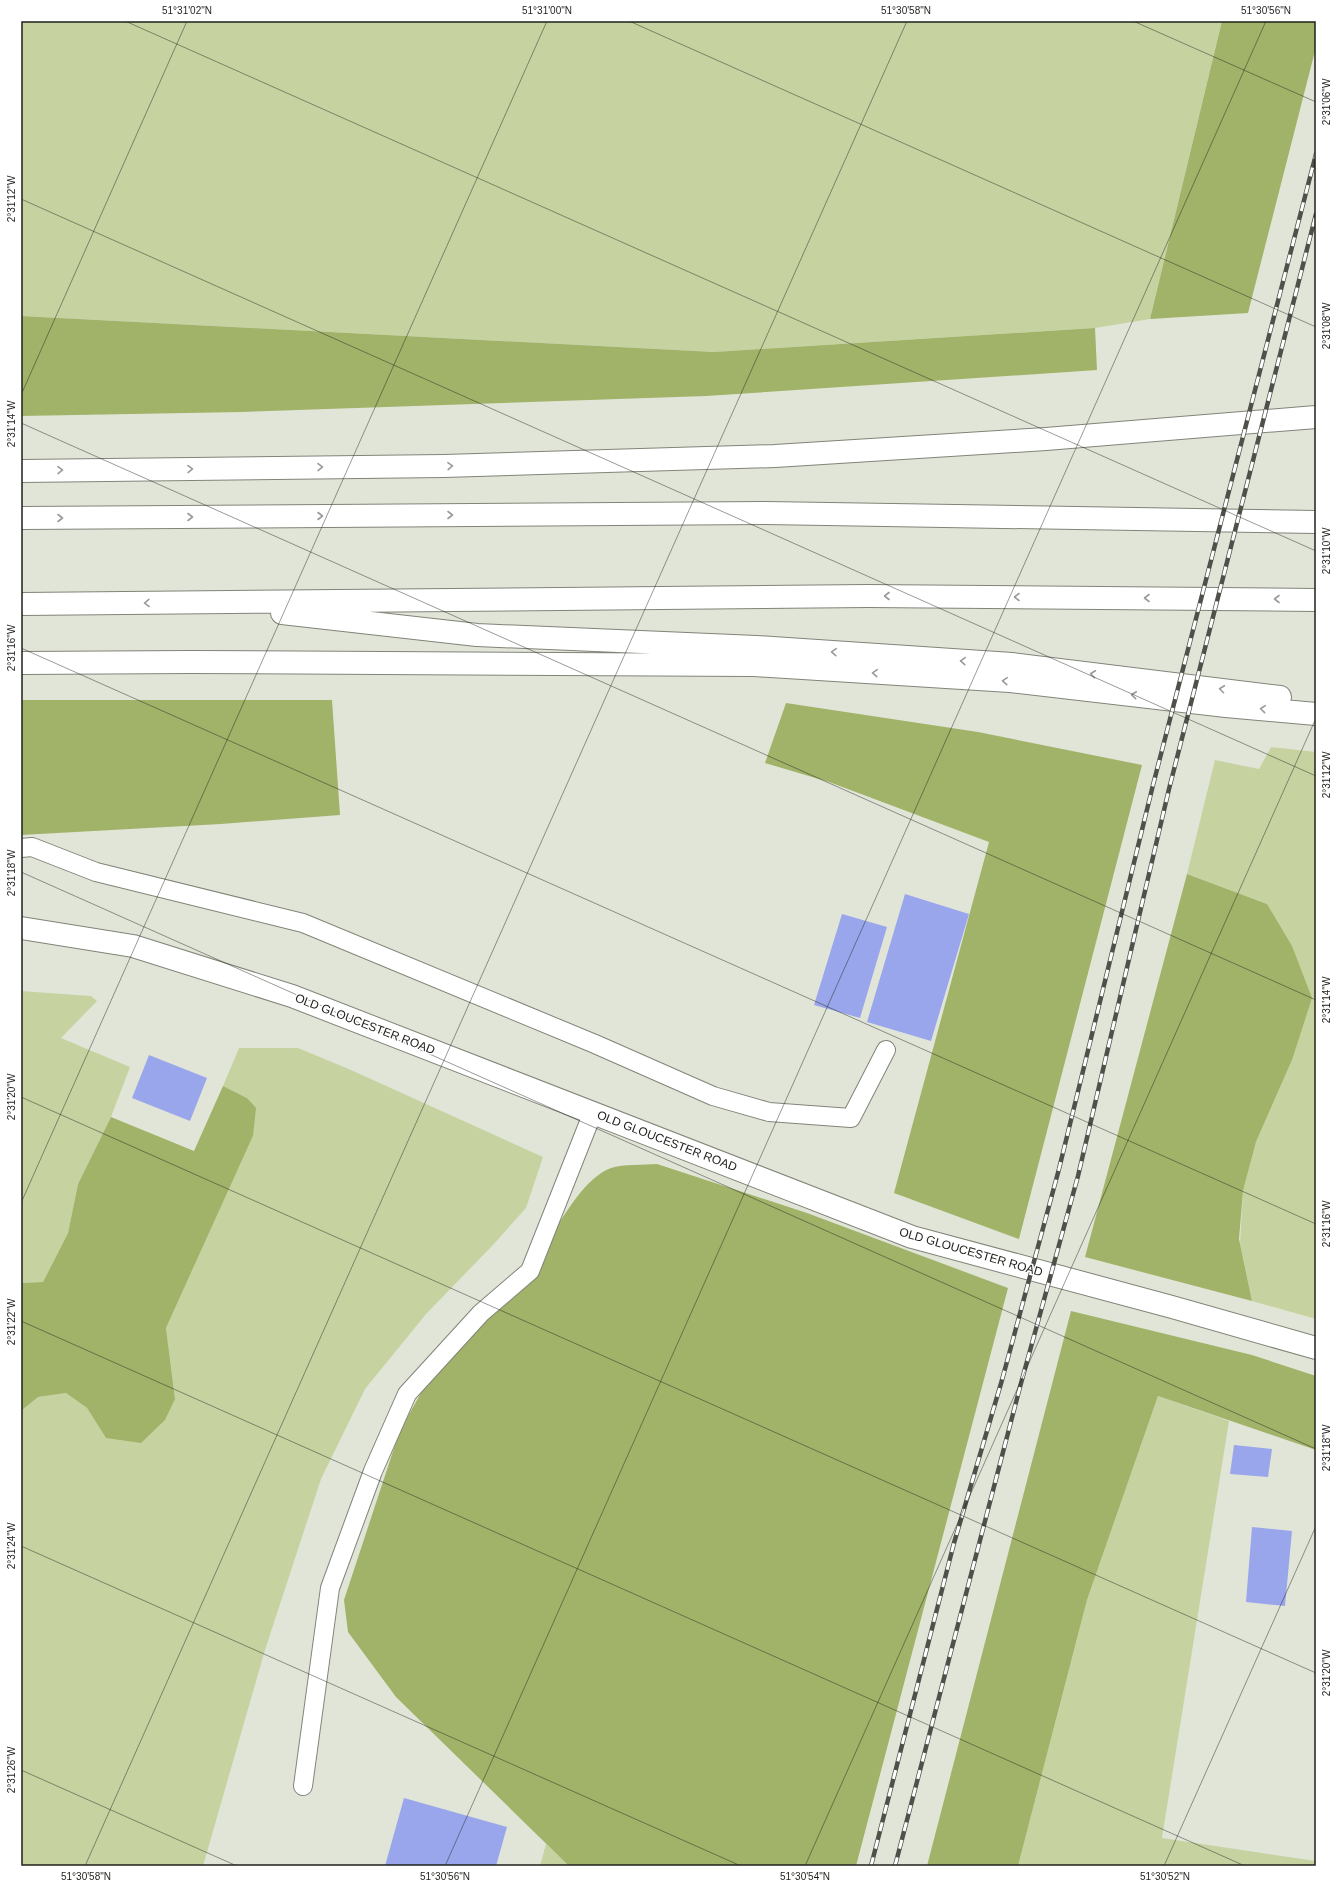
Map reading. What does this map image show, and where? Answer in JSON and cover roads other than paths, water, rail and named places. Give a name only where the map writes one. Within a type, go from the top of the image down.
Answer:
[{"type":"main road","points":[[21,471],[444,466],[775,456],[1046,439],[1316,417]]},
{"type":"main road","points":[[21,518],[766,513],[1316,522]]},
{"type":"main road","points":[[21,604],[860,596],[1316,600]]},
{"type":"main road","points":[[186,602],[477,635],[756,647],[1012,664],[1230,689],[1316,702]]},
{"type":"main road","points":[[21,663],[198,662],[754,665],[1010,681],[1226,706],[1316,714]]},
{"type":"main road","name":"OLD GLOUCESTER ROAD","points":[[21,928],[133,946],[292,996],[593,1112],[912,1238],[1164,1305],[1316,1348]]},
{"type":"lane","points":[[21,848],[32,847],[96,872],[303,923],[595,1044],[713,1096],[769,1112],[851,1118],[886,1050]]},
{"type":"lane","points":[[303,1786],[330,1588],[373,1471],[407,1394],[481,1313],[530,1271],[593,1112]]},
{"type":"railway","points":[[871,1866],[954,1543],[1002,1380],[1059,1169],[1153,785],[1316,154]]},
{"type":"railway","points":[[895,1866],[1020,1387],[1078,1176],[1169,789],[1316,214]]}]
